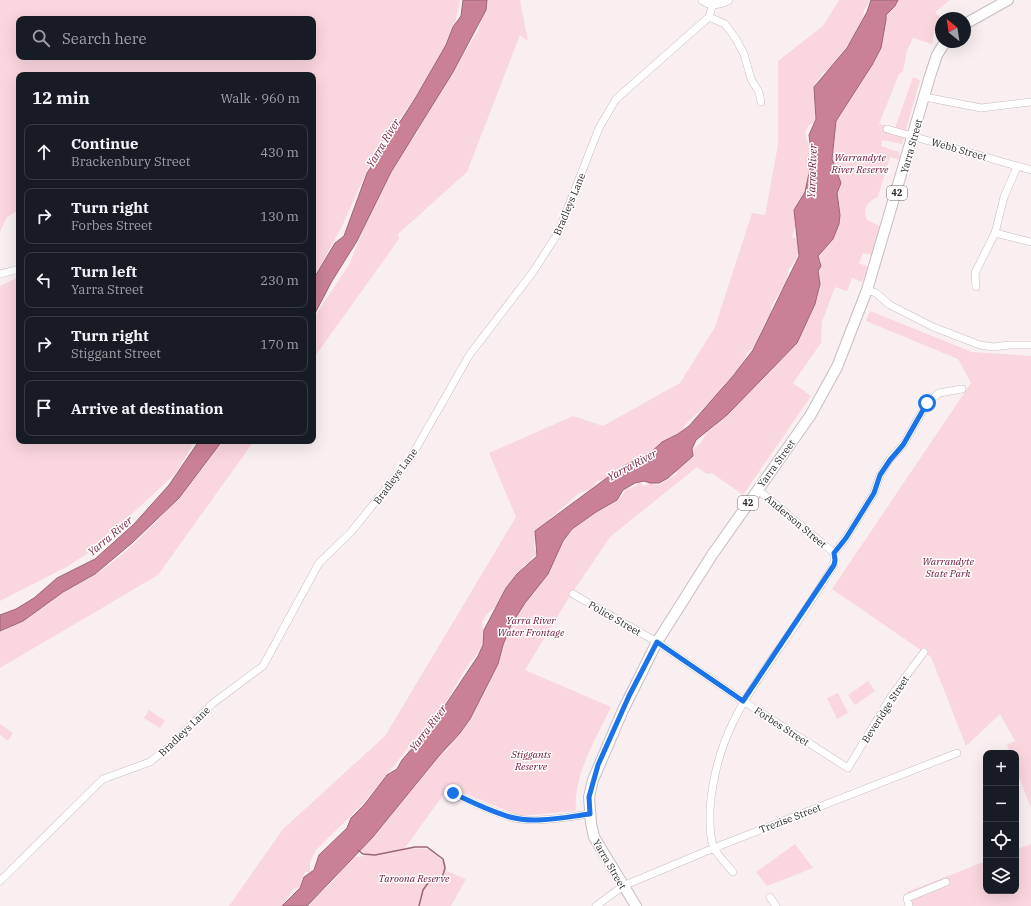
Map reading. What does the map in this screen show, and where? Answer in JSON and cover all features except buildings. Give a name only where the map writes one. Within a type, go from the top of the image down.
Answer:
[{"type":"main road","points":[[703,0],[713,4],[728,0]]},
{"type":"main road","points":[[971,21],[1008,0]]},
{"type":"main road","name":"Yarra Street","points":[[636,906],[594,837],[589,797],[598,765],[629,696],[657,642],[712,554],[810,416],[837,367],[867,290],[937,55],[941,48]]},
{"type":"street","points":[[713,4],[709,17],[725,24],[736,39],[744,54],[751,79],[759,92],[761,102]]},
{"type":"street","name":"Bradleys Lane","points":[[0,881],[103,779],[150,762],[171,745],[212,704],[263,666],[319,563],[351,532],[410,459],[470,354],[532,272],[558,233],[599,128],[616,99],[709,17]]},
{"type":"street","points":[[925,97],[981,108],[1031,102]]},
{"type":"street","name":"Webb Street","points":[[887,129],[1031,170]]},
{"type":"street","points":[[976,287],[975,273],[995,233],[1004,197],[1017,167]]},
{"type":"street","points":[[995,233],[1031,242]]},
{"type":"street","points":[[0,274],[16,270]]},
{"type":"street","points":[[867,290],[876,293],[890,305],[933,327],[980,345],[993,348],[1009,344],[1031,345]]},
{"type":"street","points":[[733,872],[714,848],[710,820],[715,772],[722,745],[743,701],[834,565],[834,553],[846,538],[874,493],[880,475],[903,445],[927,403],[940,393],[962,389]]},
{"type":"street","name":"Anderson Street","points":[[757,490],[812,533],[834,553]]},
{"type":"street","name":"Police Street","points":[[573,594],[657,642]]},
{"type":"street","name":"Forbes Street","points":[[657,642],[743,701],[848,768]]},
{"type":"street","name":"Beveridge Street","points":[[848,768],[892,695],[924,652]]},
{"type":"street","points":[[736,716],[746,710],[757,710]]},
{"type":"street","name":"Trezise Street","points":[[596,906],[623,886],[714,848],[957,753]]},
{"type":"street","points":[[453,793],[479,806],[511,817],[528,820],[590,814]]},
{"type":"street","points":[[909,906],[907,898],[946,882]]},
{"type":"street","points":[[770,897],[776,906]]},
{"type":"green space","points":[[0,0],[460,0],[453,34],[436,68],[375,153],[343,224],[316,274],[316,72],[16,72],[16,212],[7,217],[0,232]]},
{"type":"green space","points":[[487,0],[520,0],[528,41],[520,35],[467,172],[398,234],[399,239],[316,355],[316,314],[349,265],[384,180],[417,133],[426,112],[478,31]]},
{"type":"green space","points":[[839,0],[870,0],[864,11],[862,26],[834,66],[824,72],[815,84],[815,120],[809,125],[805,133],[812,156],[809,165],[812,183],[798,203],[796,210],[797,221],[792,237],[799,240],[798,253],[793,264],[788,270],[785,286],[774,301],[771,316],[766,320],[758,339],[760,343],[748,352],[738,370],[725,384],[721,391],[688,422],[680,433],[644,460],[618,469],[605,479],[597,481],[591,489],[579,493],[540,528],[535,537],[534,547],[538,556],[533,556],[530,562],[523,566],[521,576],[503,600],[486,615],[482,622],[484,634],[481,649],[466,668],[433,724],[419,735],[360,807],[316,850],[310,862],[310,872],[305,872],[299,887],[294,889],[282,906],[229,906],[283,829],[385,736],[516,517],[489,453],[573,416],[603,426],[680,383],[715,327],[752,213],[765,215],[778,145],[778,61],[823,26]]},
{"type":"green space","points":[[898,0],[950,0],[935,12],[935,30],[932,44],[913,38],[907,51],[903,71],[899,74],[879,124],[895,128],[913,77],[920,80],[902,144],[882,140],[881,146],[899,152],[901,160],[890,157],[878,197],[868,203],[865,209],[867,220],[880,226],[872,255],[863,253],[859,263],[868,267],[862,282],[852,278],[847,291],[835,287],[822,322],[821,343],[793,383],[811,396],[743,495],[712,473],[707,474],[697,467],[610,537],[568,599],[525,670],[611,707],[582,771],[578,784],[576,811],[520,816],[449,787],[405,848],[431,849],[446,864],[446,871],[466,879],[451,906],[308,906],[336,878],[351,858],[364,856],[361,849],[432,762],[447,750],[490,675],[497,666],[509,627],[554,562],[561,540],[564,540],[571,532],[572,522],[594,513],[610,504],[623,494],[626,489],[636,486],[639,482],[644,486],[650,483],[658,485],[677,474],[676,470],[693,453],[694,448],[701,443],[707,432],[715,426],[820,269],[821,261],[818,256],[833,239],[836,192],[839,188],[832,159],[836,121],[872,65],[884,35],[886,15],[895,6]]},
{"type":"green space","points":[[16,278],[16,444],[193,444],[175,474],[94,549],[70,565],[0,601],[0,286]]},
{"type":"green space","name":"Warrandyte State Park","points":[[870,311],[972,352],[1031,356],[1031,808],[1019,777],[1019,750],[1009,750],[1007,745],[1015,741],[1000,714],[966,746],[931,657],[832,589],[971,383],[958,359],[866,321]]},
{"type":"green space","points":[[219,444],[252,444],[158,575],[0,668],[0,632],[19,621],[54,596],[93,576],[117,559],[150,528],[194,477]]},
{"type":"green space","points":[[868,681],[875,691],[855,705],[848,695]]},
{"type":"green space","points":[[838,693],[848,713],[837,719],[827,698]]},
{"type":"green space","points":[[149,710],[165,721],[160,728],[144,718]]},
{"type":"green space","points":[[0,724],[13,733],[8,741],[0,735]]},
{"type":"green space","points":[[795,844],[813,868],[767,886],[756,872]]},
{"type":"green space","points":[[1031,844],[1031,906],[912,906],[907,892],[983,862],[983,894],[1019,894],[1019,849]]},
{"type":"water","points":[[463,0],[487,0],[486,10],[453,72],[391,172],[357,241],[332,281],[316,311],[316,275],[335,243],[344,236],[367,173],[416,97],[446,45],[453,27],[461,16]]},
{"type":"water","name":"Yarra River","points":[[871,0],[898,0],[895,6],[886,15],[881,48],[872,65],[836,121],[832,159],[841,183],[837,193],[840,215],[839,224],[833,239],[818,256],[821,266],[818,271],[820,284],[815,304],[797,343],[727,415],[696,440],[692,449],[693,456],[668,478],[659,483],[644,481],[635,483],[623,490],[617,500],[596,512],[572,529],[563,541],[548,574],[525,603],[511,625],[503,645],[498,664],[470,719],[460,733],[438,757],[372,838],[307,906],[282,906],[300,888],[304,877],[314,870],[319,855],[347,828],[351,818],[364,805],[387,775],[397,769],[402,760],[432,725],[478,656],[483,645],[484,630],[506,588],[517,574],[537,556],[535,531],[627,464],[648,455],[662,442],[678,434],[689,426],[733,376],[753,350],[799,256],[794,210],[805,192],[812,159],[809,135],[816,119],[814,87],[847,48],[867,12]]},
{"type":"water","points":[[197,444],[220,444],[179,498],[132,543],[95,574],[63,592],[23,621],[0,631],[0,615],[16,609],[34,598],[57,578],[95,559],[134,524],[169,485]]},
{"type":"waterway","points":[[358,850],[363,854],[375,855],[415,847],[427,847],[443,859],[445,868],[442,878],[428,883],[423,890],[419,906]]},
{"type":"route","points":[[453,793],[479,806],[511,817],[528,820],[590,814],[589,797],[592,780],[629,696],[657,642],[743,701],[768,662],[794,627],[834,565],[834,553],[846,538],[874,493],[880,475],[903,445],[927,403]]},
{"type":"park label","name":"Warrandyte River Reserve","points":[[860,162]]},
{"type":"park label","name":"Yarra River Water Frontage","points":[[531,626]]},
{"type":"park label","name":"Stiggants Reserve","points":[[531,760]]},
{"type":"park label","name":"Taroona Reserve","points":[[414,878]]}]
